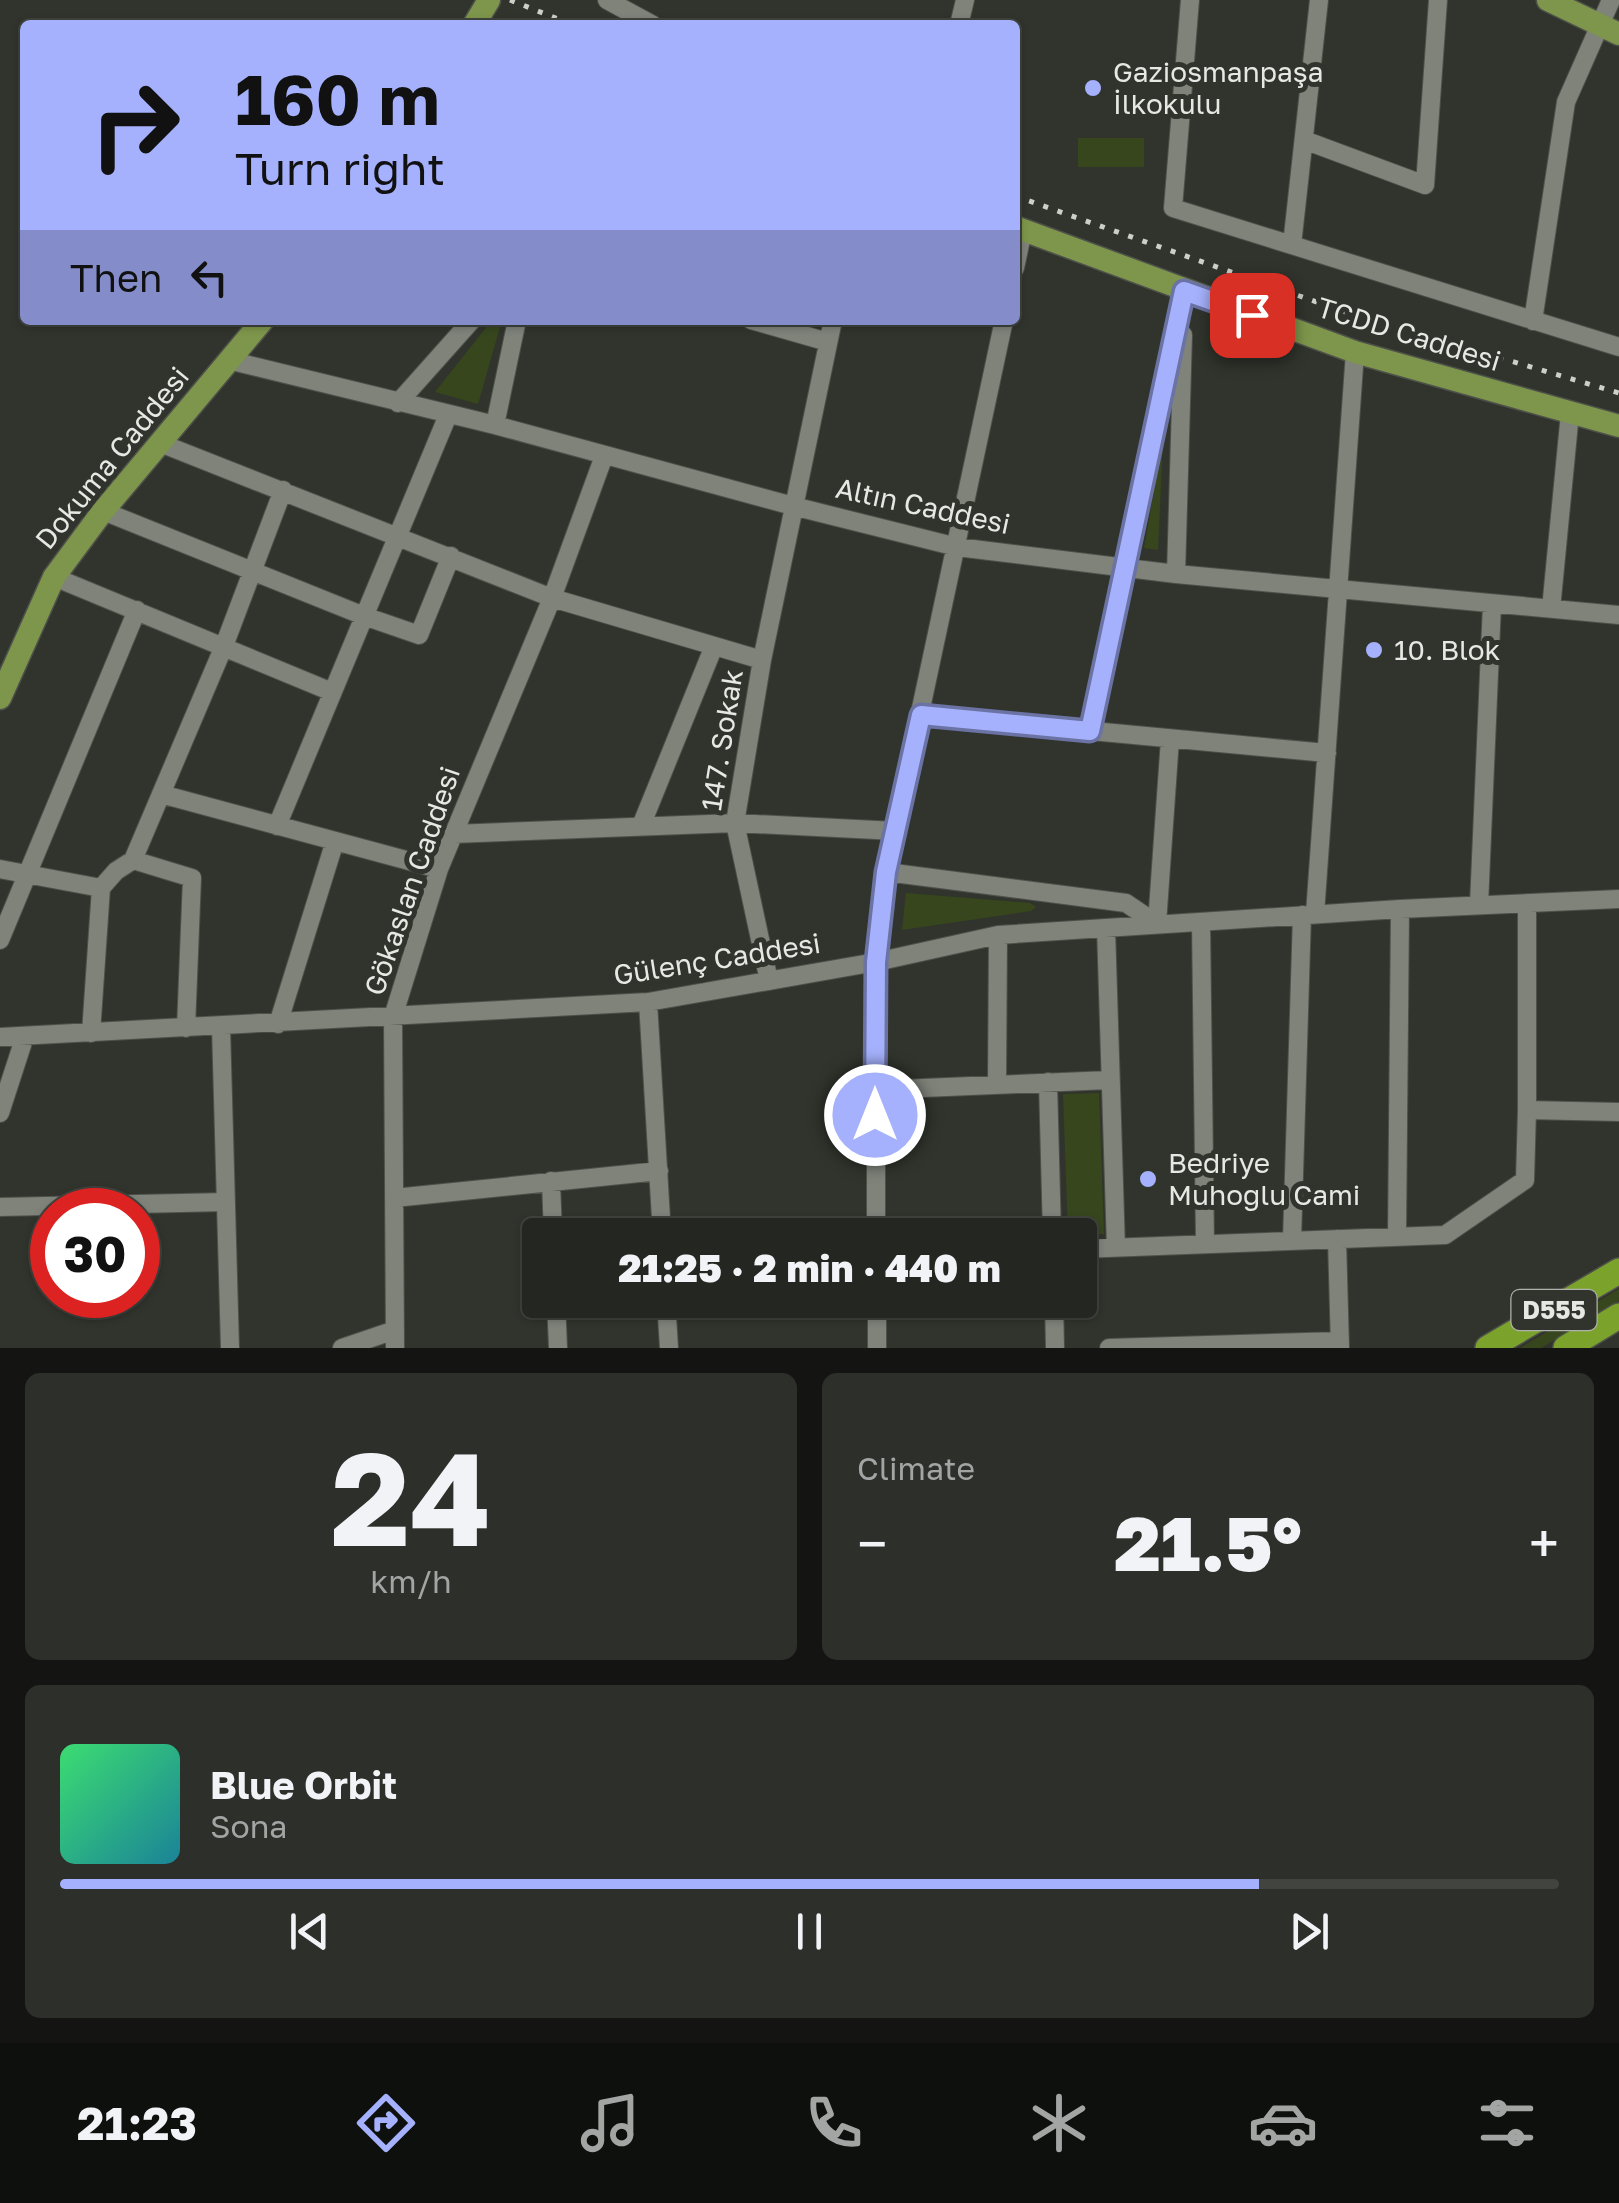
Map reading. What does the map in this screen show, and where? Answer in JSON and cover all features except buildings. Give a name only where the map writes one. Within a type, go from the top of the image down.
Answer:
[{"type":"highway","name":"D555","points":[[1488,1348],[1619,1271]]},
{"type":"highway","name":"D555","points":[[1582,1344],[1619,1316]]},
{"type":"main road","points":[[1548,0],[1609,29]]},
{"type":"main road","name":"TCDD Caddesi","points":[[1020,229],[1355,352],[1619,426]]},
{"type":"main road","name":"Dokuma Caddesi","points":[[0,698],[54,577],[103,511],[258,325]]},
{"type":"street","points":[[607,0],[645,20]]},
{"type":"street","points":[[1190,0],[1173,208],[1619,346]]},
{"type":"street","points":[[1292,245],[1319,0]]},
{"type":"street","points":[[1304,140],[1425,185],[1438,0]]},
{"type":"street","points":[[1534,321],[1566,102],[1609,29],[1610,0]]},
{"type":"street","points":[[1090,731],[1184,291]]},
{"type":"street","points":[[1176,574],[1184,291]]},
{"type":"street","points":[[398,403],[468,325]]},
{"type":"street","points":[[495,426],[516,325]]},
{"type":"street","points":[[768,325],[828,342]]},
{"type":"street","name":"147. Sokak","points":[[769,981],[735,823],[762,660],[832,325]]},
{"type":"street","points":[[876,1218],[876,962],[886,872],[1003,325]]},
{"type":"street","points":[[1292,1240],[1309,915],[1327,754],[1355,352]]},
{"type":"street","name":"Altın Caddesi","points":[[232,361],[957,546],[1176,574],[1619,615]]},
{"type":"street","points":[[1551,609],[1570,414]]},
{"type":"street","points":[[277,826],[448,415]]},
{"type":"street","points":[[160,442],[552,598],[762,660]]},
{"type":"street","name":"Gökaslan Caddesi","points":[[395,1339],[394,1017],[452,834],[552,598],[604,456]]},
{"type":"street","points":[[91,1033],[101,888],[116,871],[134,860],[224,646],[283,490]]},
{"type":"street","points":[[103,511],[419,635],[452,556]]},
{"type":"street","points":[[54,577],[332,692]]},
{"type":"street","points":[[1479,906],[1492,604]]},
{"type":"street","points":[[0,940],[136,610]]},
{"type":"street","points":[[642,826],[714,646]]},
{"type":"street","points":[[921,715],[1327,754]]},
{"type":"street","points":[[1157,924],[1170,738]]},
{"type":"street","points":[[161,794],[439,869]]},
{"type":"street","points":[[452,834],[735,823],[896,830]]},
{"type":"street","points":[[278,1024],[335,842]]},
{"type":"street","points":[[134,860],[192,878],[186,1028]]},
{"type":"street","points":[[0,869],[101,888]]},
{"type":"street","points":[[886,872],[1126,903],[1157,924]]},
{"type":"street","name":"Gülenç Caddesi","points":[[0,1037],[648,1002],[876,962],[998,935],[1619,899]]},
{"type":"street","points":[[1097,1249],[1445,1235],[1525,1180],[1526,904]]},
{"type":"street","points":[[1397,1236],[1400,909]]},
{"type":"street","points":[[1201,922],[1205,1244]]},
{"type":"street","points":[[1106,928],[1116,1248]]},
{"type":"street","points":[[997,1085],[998,935]]},
{"type":"street","points":[[648,1002],[661,1218]]},
{"type":"street","points":[[221,1027],[230,1348]]},
{"type":"street","points":[[0,1113],[25,1036]]},
{"type":"street","points":[[875,1090],[1108,1080]]},
{"type":"street","points":[[1048,1082],[1052,1218]]},
{"type":"street","points":[[1527,1110],[1619,1112]]},
{"type":"street","points":[[394,1198],[659,1171]]},
{"type":"street","points":[[551,1181],[552,1218]]},
{"type":"street","points":[[0,1207],[226,1202]]},
{"type":"street","points":[[1108,1348],[1340,1344],[1336,1239]]},
{"type":"street","points":[[557,1318],[558,1348]]},
{"type":"street","points":[[667,1318],[669,1348]]},
{"type":"street","points":[[877,1318],[877,1348]]},
{"type":"street","points":[[1054,1318],[1055,1348]]},
{"type":"street","points":[[342,1348],[395,1339]]},
{"type":"green space","points":[[1078,138],[1144,138],[1144,167],[1078,167]]},
{"type":"green space","points":[[488,325],[501,325],[478,404],[435,392]]},
{"type":"green space","points":[[1163,440],[1158,550],[1144,548]]},
{"type":"green space","points":[[906,893],[1030,903],[1036,907],[1031,911],[902,930]]},
{"type":"green space","points":[[1099,1093],[1104,1234],[1097,1234],[1097,1218],[1067,1218],[1063,1094]]},
{"type":"green space","points":[[1619,1289],[1619,1301],[1541,1348],[1520,1348]]},
{"type":"railway","points":[[510,0],[560,20]]},
{"type":"railway","points":[[1020,198],[1345,312],[1619,393]]},
{"type":"place","name":"Gaziosmanpaşa İlkokulu","points":[[1093,88]]},
{"type":"place","name":"10. Blok","points":[[1374,650]]},
{"type":"place","name":"Bedriye Muhoğlu Cami","points":[[1148,1179]]},
{"type":"route","points":[[875,1115],[876,962],[886,872],[921,715],[1090,731],[1184,291],[1252,315]]}]
